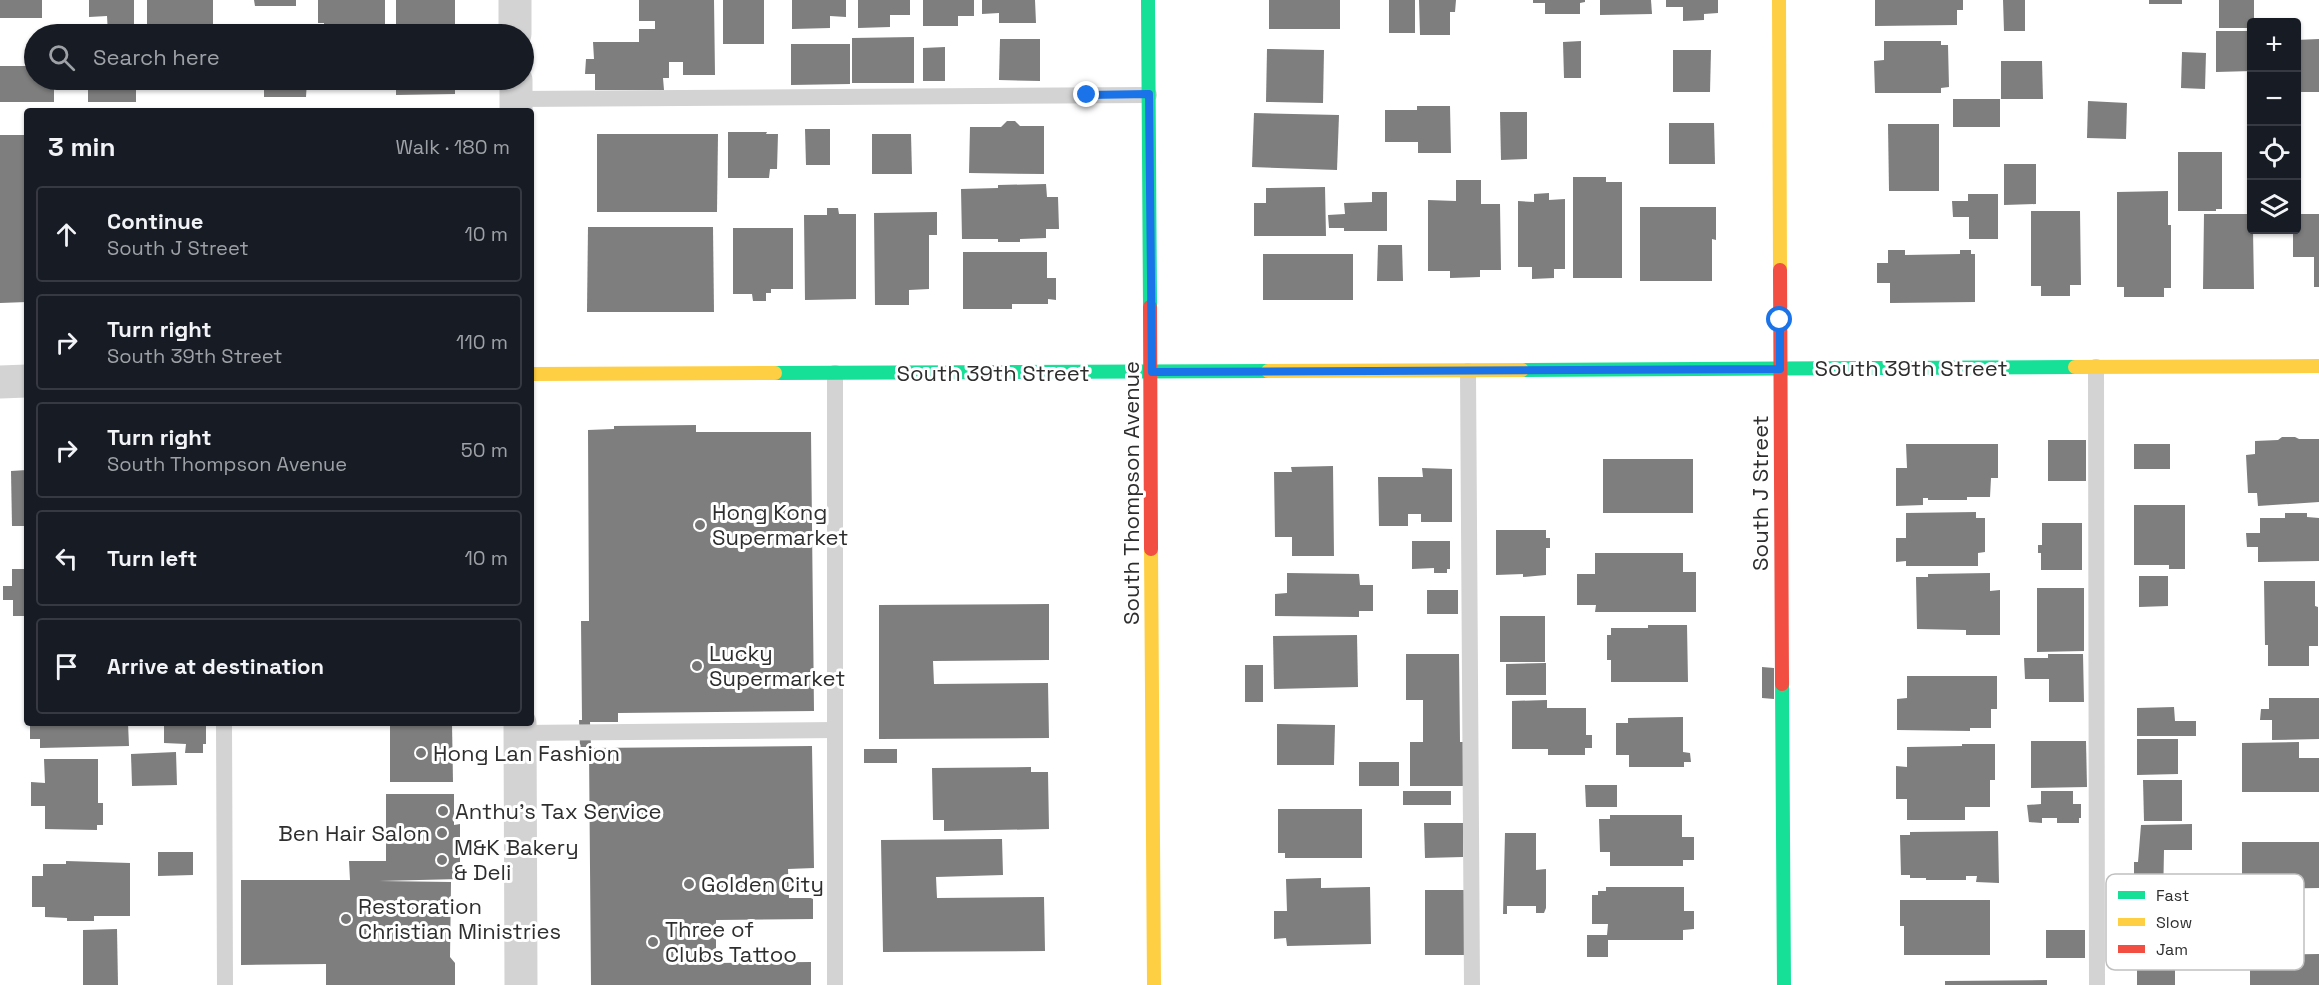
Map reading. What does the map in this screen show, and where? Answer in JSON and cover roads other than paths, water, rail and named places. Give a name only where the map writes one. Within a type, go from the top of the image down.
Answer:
[{"type":"street","points":[[515,0],[516,24]]},
{"type":"street","name":"South Thompson Avenue","points":[[1148,0],[1154,985]]},
{"type":"street","name":"South J Street","points":[[1779,0],[1784,985]]},
{"type":"street","name":"South 39th Street","points":[[534,374],[2319,366]]},
{"type":"street","points":[[0,382],[24,381]]},
{"type":"street","points":[[520,728],[521,985]]},
{"type":"lane","points":[[516,96],[1149,94]]},
{"type":"lane","points":[[2096,367],[2097,985]]},
{"type":"lane","points":[[1468,371],[1472,985]]},
{"type":"lane","points":[[835,373],[835,985]]},
{"type":"lane","points":[[224,726],[225,985]]},
{"type":"lane","points":[[520,728],[835,730]]},
{"type":"place","name":"Hong Kong Supermarket","points":[[700,525]]},
{"type":"place","name":"Lucky Supermarket","points":[[697,666]]},
{"type":"place","name":"Hong Lan Fashion","points":[[421,753]]},
{"type":"place","name":"Anthu's Tax Service","points":[[443,811]]},
{"type":"place","name":"Ben Hair Salon","points":[[442,833]]},
{"type":"place","name":"M&K Bakery & Deli","points":[[442,860]]},
{"type":"place","name":"Golden City","points":[[689,884]]},
{"type":"place","name":"Restoration Christian Ministries","points":[[346,919]]},
{"type":"place","name":"Three of Clubs Tattoo","points":[[653,942]]}]
